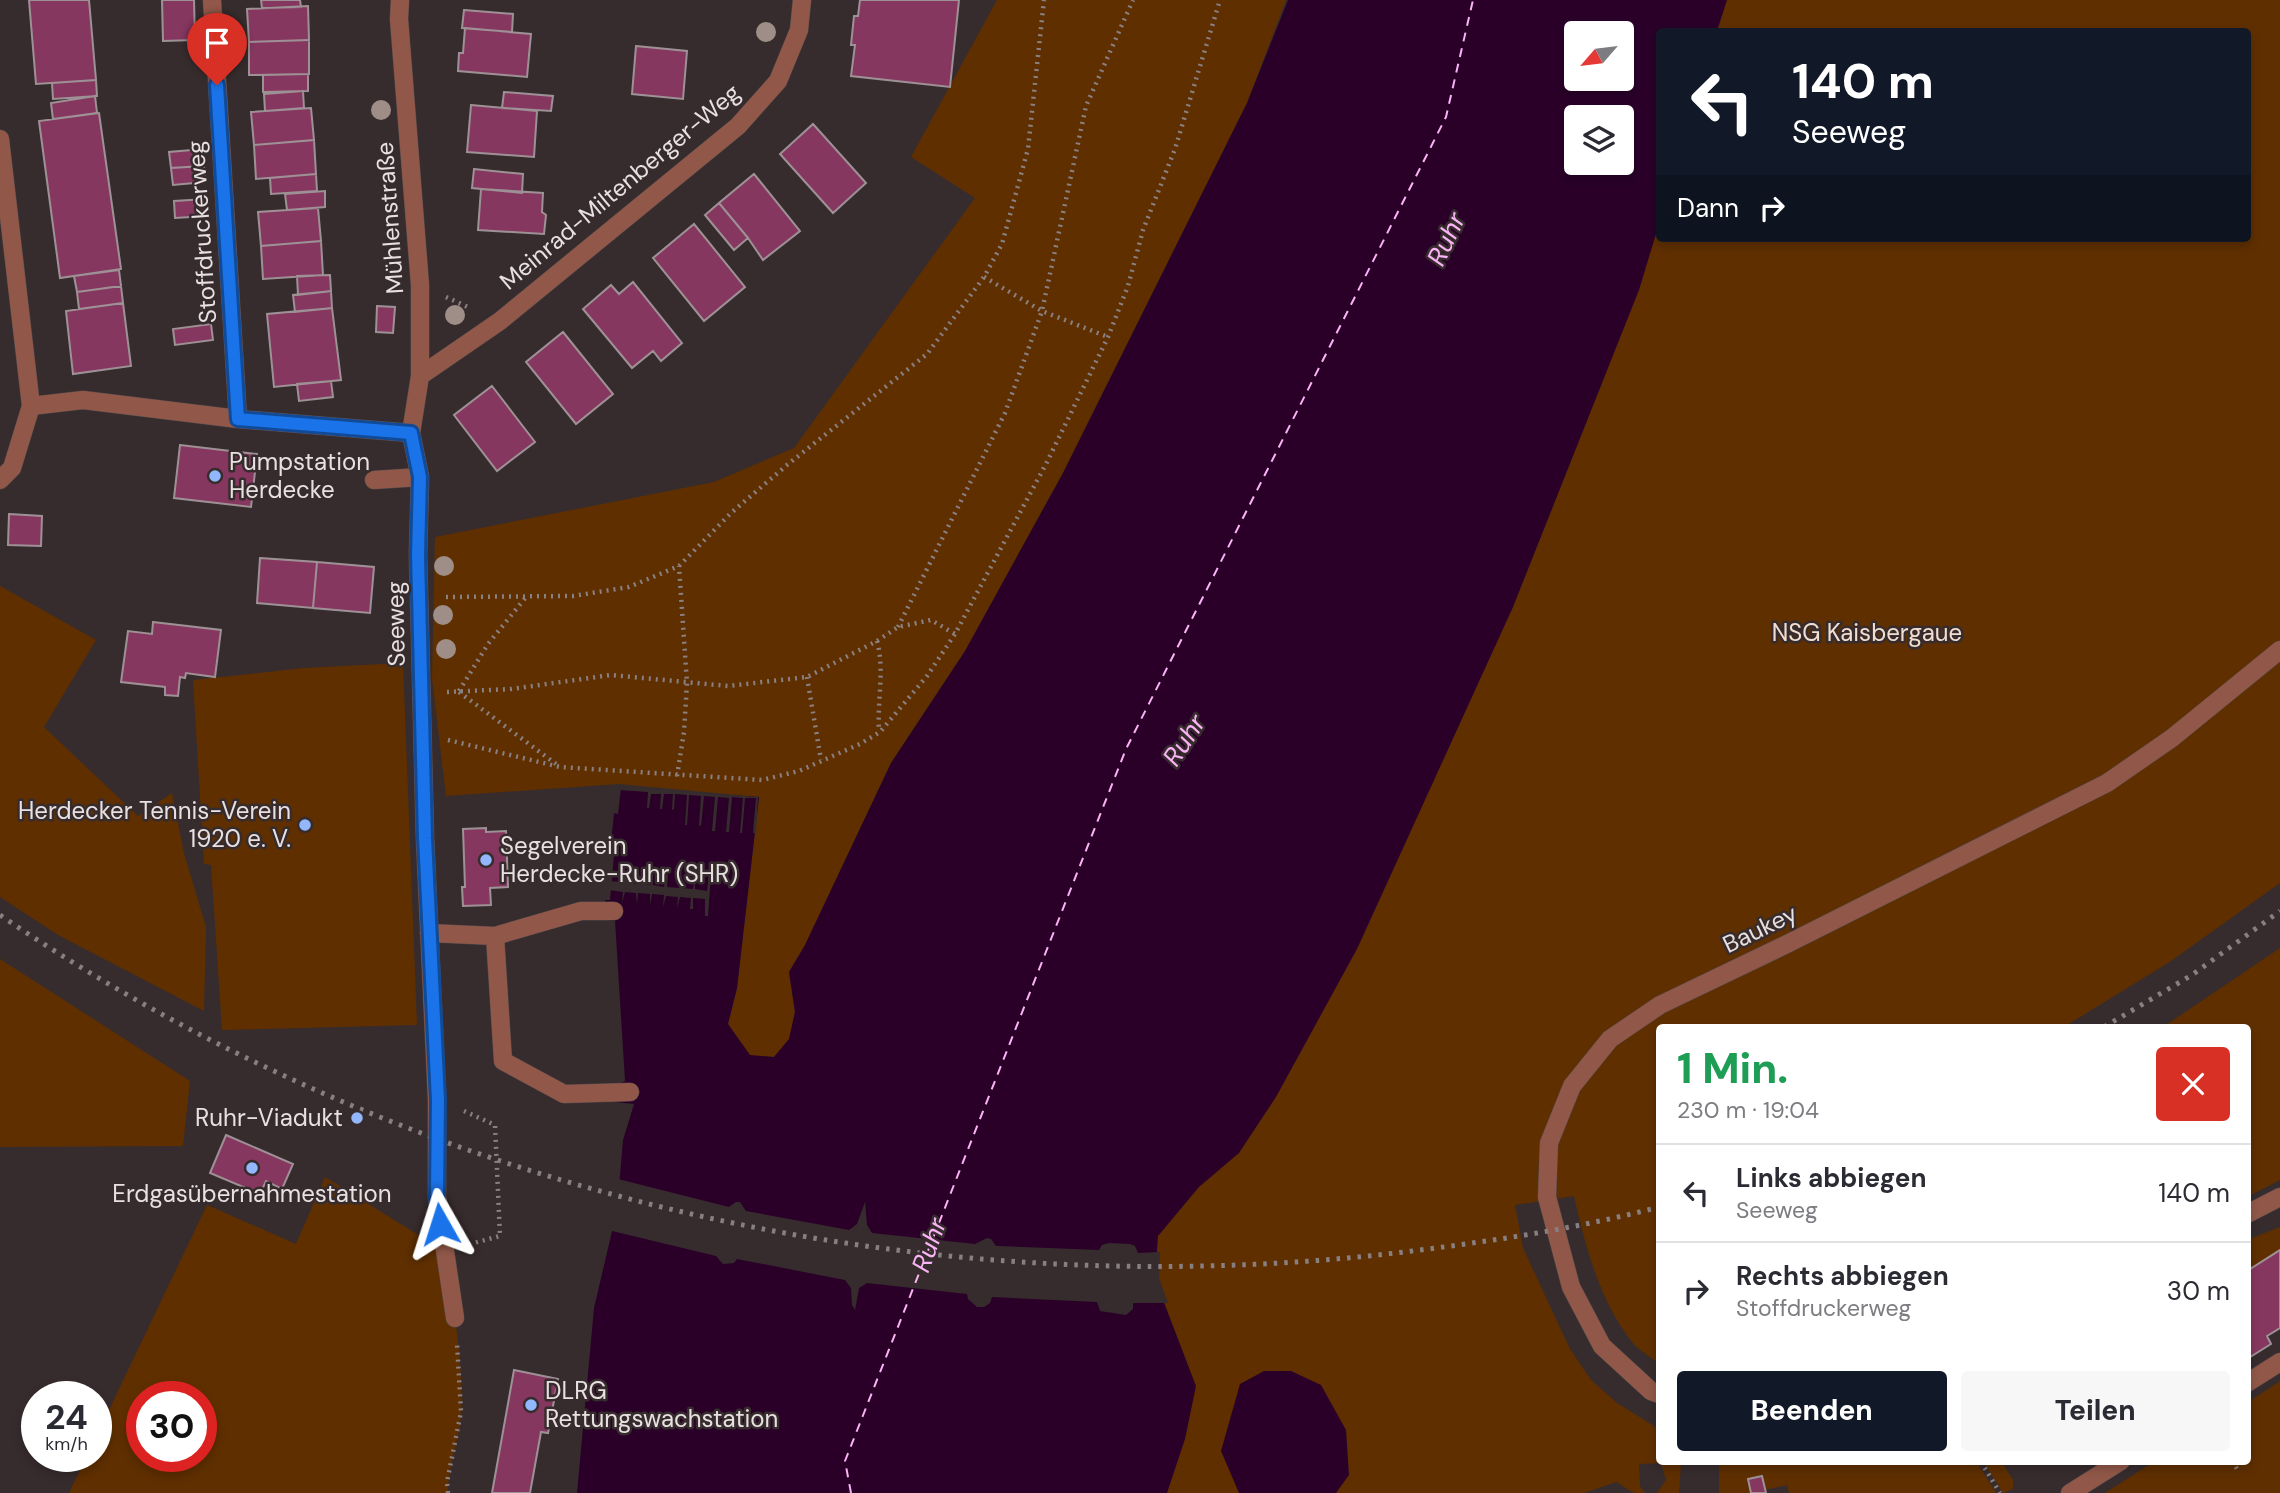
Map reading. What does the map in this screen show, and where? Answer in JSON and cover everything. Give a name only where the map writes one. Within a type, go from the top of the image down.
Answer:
[{"type":"street","name":"Stoffdruckerweg","points":[[212,0],[238,419]]},
{"type":"street","name":"Mühlenstraße","points":[[400,0],[399,19],[420,285],[420,376],[411,433]]},
{"type":"street","name":"Meinrad-Miltenberger-Weg","points":[[420,376],[500,321],[738,126],[778,81],[799,30],[802,0]]},
{"type":"street","points":[[0,139],[31,406],[12,468],[0,480]]},
{"type":"street","points":[[31,406],[83,400],[238,419],[411,433]]},
{"type":"street","name":"Seeweg","points":[[411,433],[420,477],[423,733],[429,933],[438,1100],[437,1197],[454,1318]]},
{"type":"street","points":[[374,480],[420,477]]},
{"type":"street","name":"Baukey","points":[[1656,1393],[1602,1346],[1571,1287],[1547,1197],[1549,1143],[1567,1097],[1572,1086],[1610,1039],[1660,1005],[2107,783],[2172,738],[2280,650]]},
{"type":"street","points":[[429,933],[495,936],[581,911],[614,911]]},
{"type":"street","points":[[495,936],[503,1061],[564,1094],[630,1092]]},
{"type":"street","points":[[2251,1212],[2280,1197]]},
{"type":"street","points":[[2251,1380],[2280,1362]]},
{"type":"street","points":[[2070,1493],[2115,1465]]},
{"type":"path","points":[[420,596],[573,596],[629,587],[680,566],[730,513],[927,354],[984,277],[1002,244],[1028,149],[1044,0]]},
{"type":"path","points":[[898,627],[1005,412],[1042,311],[1086,106],[1133,0]]},
{"type":"path","points":[[423,733],[560,767],[762,780],[799,771],[860,744],[880,732],[927,677],[955,634],[1046,464],[1108,337],[1128,286],[1143,230],[1175,149],[1220,0]]},
{"type":"path","points":[[984,277],[1042,311],[1108,337]]},
{"type":"path","points":[[420,285],[500,321]]},
{"type":"path","points":[[677,776],[684,732],[687,683],[680,566]]},
{"type":"path","points":[[459,692],[488,644],[526,597]]},
{"type":"path","points":[[459,692],[511,689],[611,675],[728,686],[807,677],[877,641],[898,627],[931,620],[955,634]]},
{"type":"path","points":[[877,641],[882,659],[878,711],[880,732]]},
{"type":"path","points":[[807,677],[821,761]]},
{"type":"path","points":[[459,692],[560,767]]},
{"type":"path","points":[[438,1100],[495,1125],[500,1236],[444,1251]]},
{"type":"path","points":[[448,1493],[447,1482],[461,1412],[454,1318]]},
{"type":"path","points":[[1983,1465],[2000,1493]]},
{"type":"path","points":[[2235,1465],[2239,1472]]},
{"type":"green space","points":[[997,0],[1286,0],[1247,103],[1063,473],[965,651],[891,763],[805,945],[789,972],[795,1012],[789,1039],[774,1057],[750,1056],[728,1024],[737,988],[759,797],[619,784],[446,796],[432,678],[435,537],[714,482],[794,448],[975,198],[911,157]]},
{"type":"green space","name":"NSG Kaisbergaue","points":[[1672,0],[2280,0],[2280,883],[2171,961],[2069,1024],[1656,1024],[1656,1362],[1633,1343],[1611,1310],[1595,1273],[1574,1196],[1515,1205],[1523,1248],[1570,1349],[1591,1380],[1617,1403],[1656,1427],[1656,1463],[1639,1464],[1640,1486],[1645,1493],[1634,1493],[1616,1482],[1584,1493],[1040,1493],[1617,175],[1634,175],[1634,122],[1656,47],[1656,242],[2251,242],[2251,28],[1662,28]]},
{"type":"green space","points":[[0,586],[96,640],[44,727],[138,816],[172,793],[184,853],[206,927],[204,1011],[58,935],[0,897]]},
{"type":"green space","name":"Herdecker Tennis-Verein 1920 e. V.","points":[[403,663],[417,1025],[222,1030],[211,865],[204,864],[193,680],[304,668]]},
{"type":"green space","points":[[2280,948],[2280,1180],[2251,1195],[2251,1024],[2167,1024]]},
{"type":"green space","points":[[0,959],[190,1081],[183,1146],[0,1147]]},
{"type":"green space","points":[[325,1177],[444,1251],[461,1372],[460,1423],[449,1473],[448,1493],[69,1493],[79,1472],[112,1472],[112,1404],[207,1205],[296,1244]]},
{"type":"green space","points":[[2280,1227],[2280,1250],[2251,1268],[2251,1238]]},
{"type":"green space","points":[[2280,1381],[2280,1493],[2105,1493],[2149,1465],[2251,1465],[2251,1400]]},
{"type":"green space","name":"NSG Kaisbergaue","points":[[1662,1465],[1681,1465],[1679,1493],[1657,1493],[1666,1480]]},
{"type":"green space","name":"NSG Kaisbergaue","points":[[1719,1465],[1978,1465],[1996,1493],[1789,1493],[1787,1485],[1751,1493],[1719,1493]]},
{"type":"green space","points":[[1986,1465],[2004,1465],[2013,1480],[2013,1489],[2003,1493]]},
{"type":"water","name":"Ruhr","points":[[1288,0],[1727,0],[1718,28],[1656,28],[1656,234],[1639,290],[1513,607],[1357,949],[1276,1097],[1239,1153],[1199,1187],[1158,1236],[1155,1279],[1196,1386],[1185,1439],[1167,1493],[577,1493],[594,1308],[617,1210],[623,1140],[634,1104],[615,1102],[614,1086],[625,1081],[615,921],[605,920],[605,900],[610,900],[615,844],[611,843],[614,813],[618,814],[621,788],[759,797],[737,988],[728,1024],[750,1055],[774,1057],[789,1039],[795,1012],[789,972],[805,945],[891,763],[965,651],[1063,473],[1247,103]]},
{"type":"water","points":[[1264,1371],[1291,1371],[1321,1385],[1346,1430],[1349,1475],[1336,1493],[1239,1493],[1221,1451],[1240,1384]]},
{"type":"pier","points":[[620,786],[758,797],[756,833],[753,833],[756,798],[745,798],[740,833],[743,798],[732,797],[729,832],[726,832],[729,798],[718,797],[715,831],[712,831],[715,797],[704,796],[701,826],[701,796],[689,795],[685,825],[687,795],[675,794],[672,810],[673,794],[664,794],[660,809],[661,794],[651,794],[647,808],[648,792],[619,790]]},
{"type":"pier","points":[[625,871],[627,883],[638,884],[640,873],[640,883],[651,885],[653,874],[653,885],[664,887],[668,875],[667,887],[679,888],[682,876],[681,888],[693,889],[695,878],[695,889],[707,891],[711,874],[708,916],[705,916],[705,899],[693,898],[693,909],[690,909],[691,898],[680,897],[677,908],[678,897],[666,896],[663,907],[664,895],[652,894],[650,905],[650,894],[638,893],[637,904],[636,893],[625,892],[622,903],[623,892],[609,890],[609,881],[624,882]]},
{"type":"pier","points":[[617,1172],[618,1179],[729,1207],[740,1202],[746,1211],[849,1230],[857,1224],[865,1202],[867,1225],[872,1233],[975,1244],[987,1238],[996,1246],[1099,1250],[1102,1245],[1109,1243],[1130,1244],[1135,1246],[1138,1253],[1160,1252],[1159,1278],[1168,1303],[1133,1303],[1133,1309],[1126,1315],[1100,1311],[1097,1302],[992,1297],[990,1303],[984,1307],[977,1307],[968,1299],[967,1294],[867,1283],[859,1288],[855,1310],[851,1288],[845,1280],[737,1259],[734,1263],[723,1264],[716,1256],[608,1230],[614,1209]]},
{"type":"building","points":[[29,0],[89,0],[96,80],[36,84]]},
{"type":"building","points":[[162,0],[194,0],[195,40],[163,41]]},
{"type":"building","points":[[261,0],[300,0],[301,7],[262,8]]},
{"type":"building","points":[[860,0],[959,0],[950,87],[851,76],[855,45],[851,45],[854,16],[858,16]]},
{"type":"building","points":[[308,6],[309,40],[249,42],[247,9]]},
{"type":"building","points":[[464,10],[513,14],[512,32],[462,28]]},
{"type":"building","points":[[465,28],[531,34],[527,77],[458,71]]},
{"type":"building","points":[[309,40],[309,74],[249,75],[249,42]]},
{"type":"building","points":[[636,46],[687,51],[683,99],[632,94]]},
{"type":"building","points":[[308,74],[308,91],[263,92],[263,75]]},
{"type":"building","points":[[96,80],[97,96],[53,99],[52,83]]},
{"type":"building","points":[[303,91],[304,108],[265,111],[264,94]]},
{"type":"building","points":[[504,92],[553,96],[551,111],[502,108]]},
{"type":"building","points":[[95,96],[97,113],[53,119],[51,103]]},
{"type":"building","points":[[471,105],[537,111],[534,157],[467,152]]},
{"type":"building","points":[[311,108],[314,140],[254,145],[251,112]]},
{"type":"building","points":[[99,113],[121,269],[60,278],[39,121]]},
{"type":"building","points":[[813,124],[866,183],[833,213],[780,154]]},
{"type":"building","points":[[314,140],[316,174],[256,179],[254,145]]},
{"type":"building","points":[[203,149],[204,166],[171,168],[169,152]]},
{"type":"building","points":[[204,166],[205,182],[173,185],[171,168]]},
{"type":"building","points":[[474,169],[523,174],[522,193],[472,188]]},
{"type":"building","points":[[316,174],[317,191],[271,194],[270,178]]},
{"type":"building","points":[[754,174],[800,231],[763,260],[719,203]]},
{"type":"building","points":[[481,189],[543,193],[542,212],[546,215],[544,234],[478,230]]},
{"type":"building","points":[[325,191],[325,207],[287,210],[285,194]]},
{"type":"building","points":[[206,199],[207,216],[175,218],[174,201]]},
{"type":"building","points":[[719,203],[748,238],[734,250],[705,215]]},
{"type":"building","points":[[318,208],[321,241],[261,246],[258,212]]},
{"type":"building","points":[[694,224],[745,287],[704,321],[653,258]]},
{"type":"building","points":[[321,241],[323,275],[263,279],[261,246]]},
{"type":"building","points":[[119,270],[121,286],[77,292],[74,276]]},
{"type":"building","points":[[330,275],[331,291],[298,295],[297,276]]},
{"type":"building","points":[[633,282],[682,343],[661,361],[653,351],[632,368],[583,309],[611,285],[619,294]]},
{"type":"building","points":[[121,286],[123,303],[79,309],[77,292]]},
{"type":"building","points":[[331,291],[332,308],[295,312],[293,295]]},
{"type":"building","points":[[123,303],[131,366],[73,374],[66,311]]},
{"type":"building","points":[[377,306],[395,307],[393,333],[376,332]]},
{"type":"building","points":[[332,308],[341,380],[274,387],[267,314]]},
{"type":"building","points":[[211,324],[213,340],[175,345],[173,329]]},
{"type":"building","points":[[563,332],[613,394],[576,424],[526,362]]},
{"type":"building","points":[[331,381],[333,397],[299,401],[297,384]]},
{"type":"building","points":[[492,386],[535,442],[497,471],[454,415]]},
{"type":"building","name":"Pumpstation Herdecke","points":[[180,445],[257,454],[251,507],[174,498]]},
{"type":"building","points":[[9,514],[42,516],[41,546],[8,545]]},
{"type":"building","points":[[260,558],[317,562],[313,608],[257,603]]},
{"type":"building","points":[[317,562],[374,567],[370,613],[313,608]]},
{"type":"building","points":[[153,622],[221,630],[215,677],[186,673],[185,678],[180,677],[178,696],[165,695],[165,687],[121,682],[128,631],[152,634]]},
{"type":"building","name":"Segelverein Herdecke-Ruhr (SHR)","points":[[486,828],[486,832],[506,831],[508,887],[490,888],[491,905],[463,906],[463,829]]},
{"type":"building","name":"Erdgasübernahmestation","points":[[226,1135],[293,1164],[282,1189],[266,1181],[260,1194],[210,1173]]},
{"type":"building","points":[[2280,1250],[2280,1328],[2267,1336],[2271,1344],[2251,1356],[2251,1268]]},
{"type":"building","name":"DLRG Rettungswachstation","points":[[514,1370],[558,1379],[548,1433],[541,1432],[530,1493],[492,1493]]},
{"type":"building","points":[[1762,1476],[1766,1493],[1751,1493],[1748,1479]]},
{"type":"ferry route","points":[[851,1493],[845,1461],[1126,749],[1446,117],[1473,0]]},
{"type":"railway","points":[[2109,1024],[2192,975],[2280,911]]},
{"type":"railway","points":[[0,915],[160,1013],[328,1095],[503,1162],[683,1212],[868,1246],[1054,1264],[1241,1265],[1428,1249],[1515,1237],[1656,1208]]},
{"type":"place","name":"Pumpstation Herdecke","points":[[215,476]]},
{"type":"place","name":"Herdecker Tennis-Verein 1920 e. V.","points":[[305,825]]},
{"type":"place","name":"Segelverein Herdecke-Ruhr (SHR)","points":[[486,860]]},
{"type":"place","name":"Ruhr-Viadukt","points":[[357,1118]]},
{"type":"place","name":"Erdgasübernahmestation","points":[[252,1168]]},
{"type":"place","name":"DLRG Rettungswachstation","points":[[531,1405]]},
{"type":"route","points":[[217,85],[238,419],[372,432],[411,433],[420,477],[418,555],[421,691],[425,838],[438,1100],[437,1197],[440,1224]]}]
